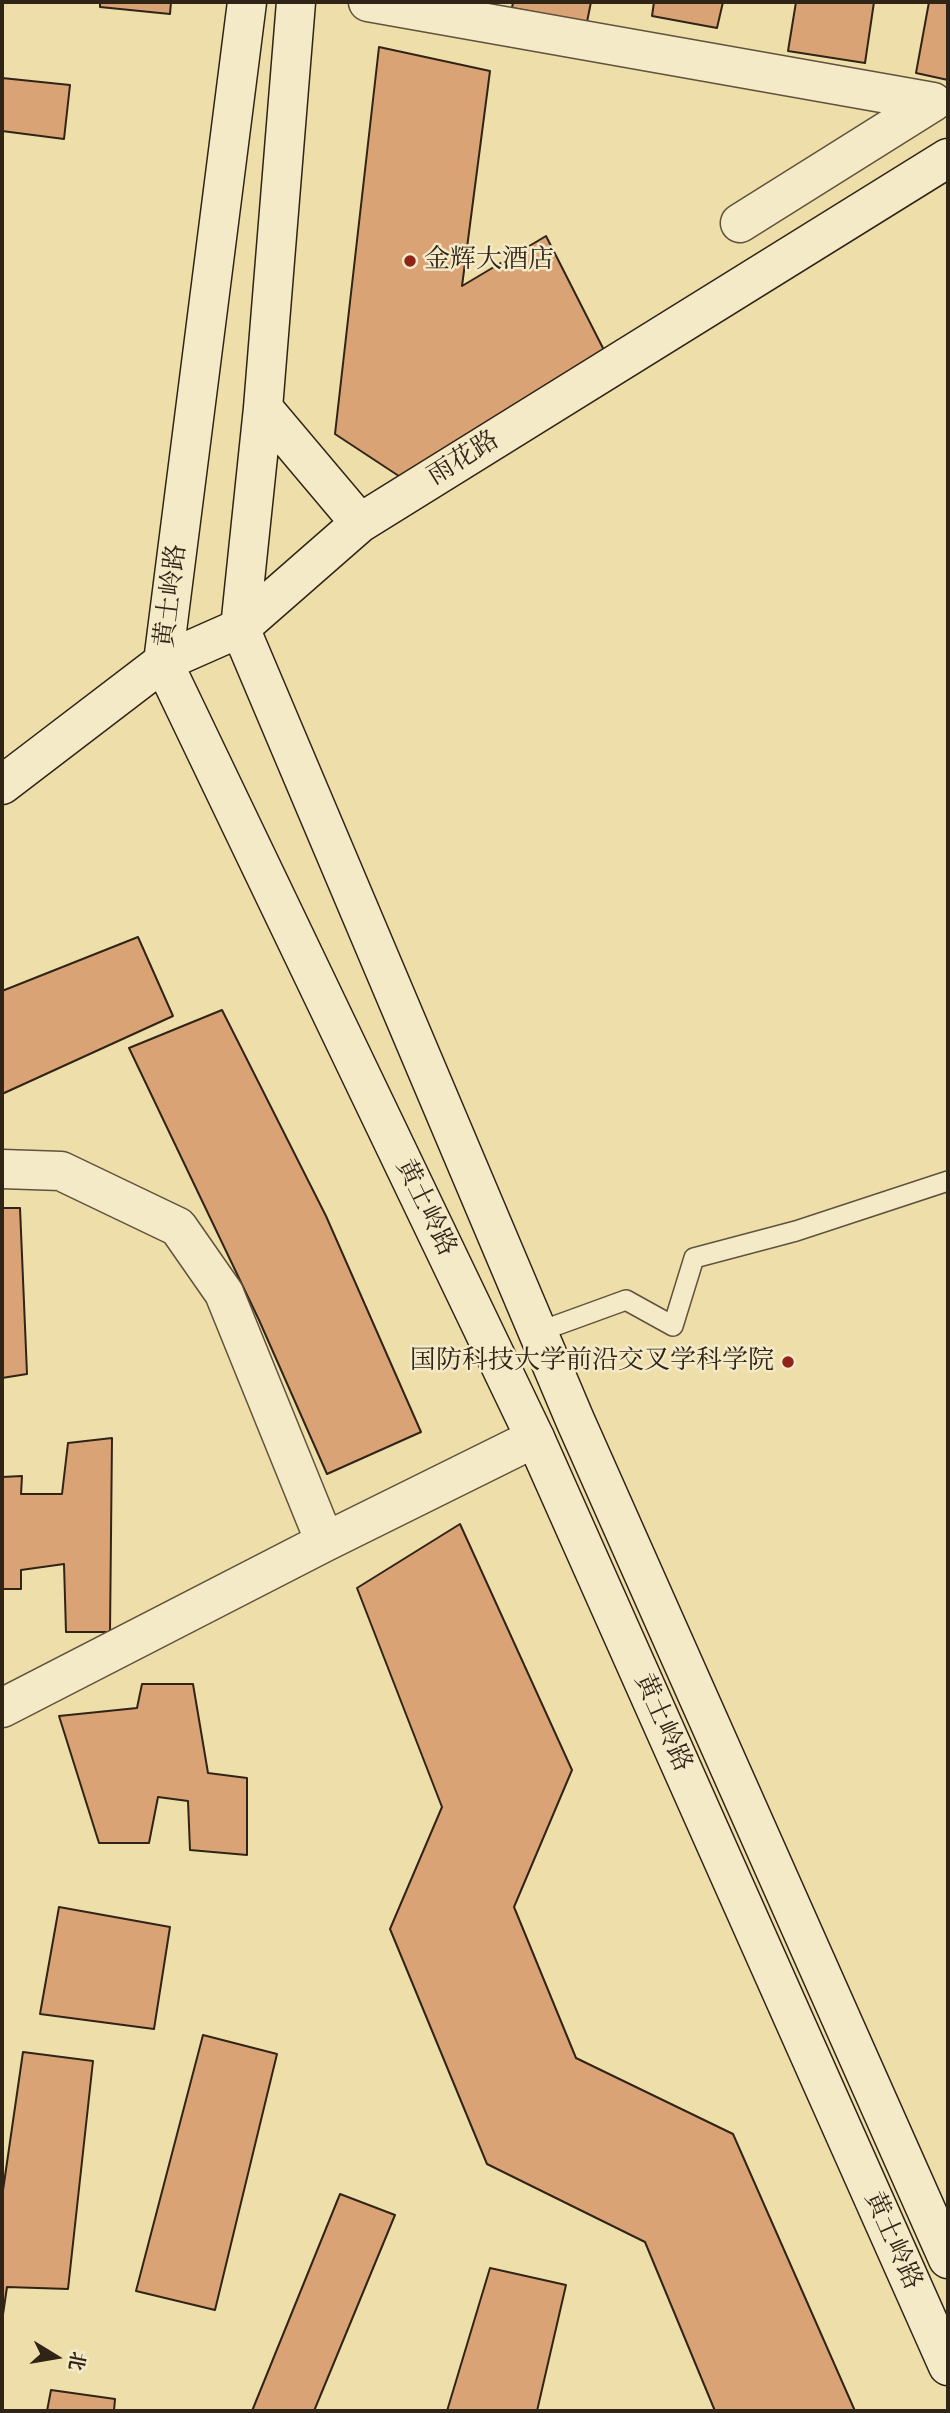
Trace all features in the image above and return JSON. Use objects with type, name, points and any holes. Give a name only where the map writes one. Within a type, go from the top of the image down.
[{"type":"street","name":"黄土岭路","points":[[247,2],[163,662],[535,1438],[948,2366]]},
{"type":"street","name":"黄土岭路","points":[[296,2],[263,408],[240,628],[575,1420],[948,2259]]},
{"type":"street","points":[[368,2],[933,102],[740,223]]},
{"type":"street","name":"雨花路","points":[[2,785],[163,662],[240,628],[360,523],[948,159]]},
{"type":"street","points":[[263,408],[360,523]]},
{"type":"street","points":[[2,1169],[61,1171],[177,1227],[224,1293],[325,1542]]},
{"type":"street","points":[[2,1707],[535,1438]]},
{"type":"lane","points":[[538,1332],[626,1300],[673,1326],[694,1258],[796,1231],[948,1181]]},
{"type":"building","points":[[100,2],[171,2],[170,14],[100,7]]},
{"type":"building","points":[[513,2],[591,2],[587,22],[512,8]]},
{"type":"building","points":[[654,2],[723,2],[717,28],[652,16]]},
{"type":"building","points":[[796,2],[874,2],[865,63],[788,51]]},
{"type":"building","points":[[929,2],[948,2],[948,80],[916,73]]},
{"type":"building","name":"金辉大酒店","points":[[379,47],[490,71],[462,286],[546,236],[608,358],[411,484],[335,434]]},
{"type":"building","points":[[2,78],[70,85],[64,139],[2,131]]},
{"type":"building","points":[[138,937],[173,1016],[2,1094],[2,991]]},
{"type":"building","points":[[222,1010],[326,1216],[421,1432],[327,1474],[259,1320],[129,1048]]},
{"type":"building","points":[[2,1208],[20,1208],[27,1374],[2,1378]]},
{"type":"building","points":[[112,1438],[110,1632],[66,1632],[64,1564],[21,1570],[21,1589],[2,1589],[2,1477],[22,1476],[21,1494],[62,1494],[68,1443]]},
{"type":"building","points":[[460,1524],[572,1770],[514,1907],[576,2058],[733,2134],[855,2411],[715,2411],[645,2242],[487,2164],[390,1929],[442,1807],[357,1588]]},
{"type":"building","points":[[142,1684],[193,1684],[208,1773],[247,1778],[247,1855],[190,1850],[188,1801],[158,1797],[149,1843],[99,1843],[59,1716],[137,1708]]},
{"type":"building","points":[[59,1907],[170,1927],[154,2029],[40,2014]]},
{"type":"building","points":[[203,2035],[277,2054],[215,2310],[136,2291]]},
{"type":"building","points":[[23,2052],[93,2061],[68,2289],[7,2287],[2,2321],[2,2197]]},
{"type":"building","points":[[340,2194],[395,2215],[314,2411],[252,2411]]},
{"type":"building","points":[[490,2268],[566,2285],[537,2411],[447,2411]]},
{"type":"building","points":[[51,2390],[115,2399],[114,2411],[47,2411]]},
{"type":"place","name":"金辉大酒店","points":[[410,261]]},
{"type":"place","name":"国防科技大学前沿交叉学科学院","points":[[788,1362]]}]
